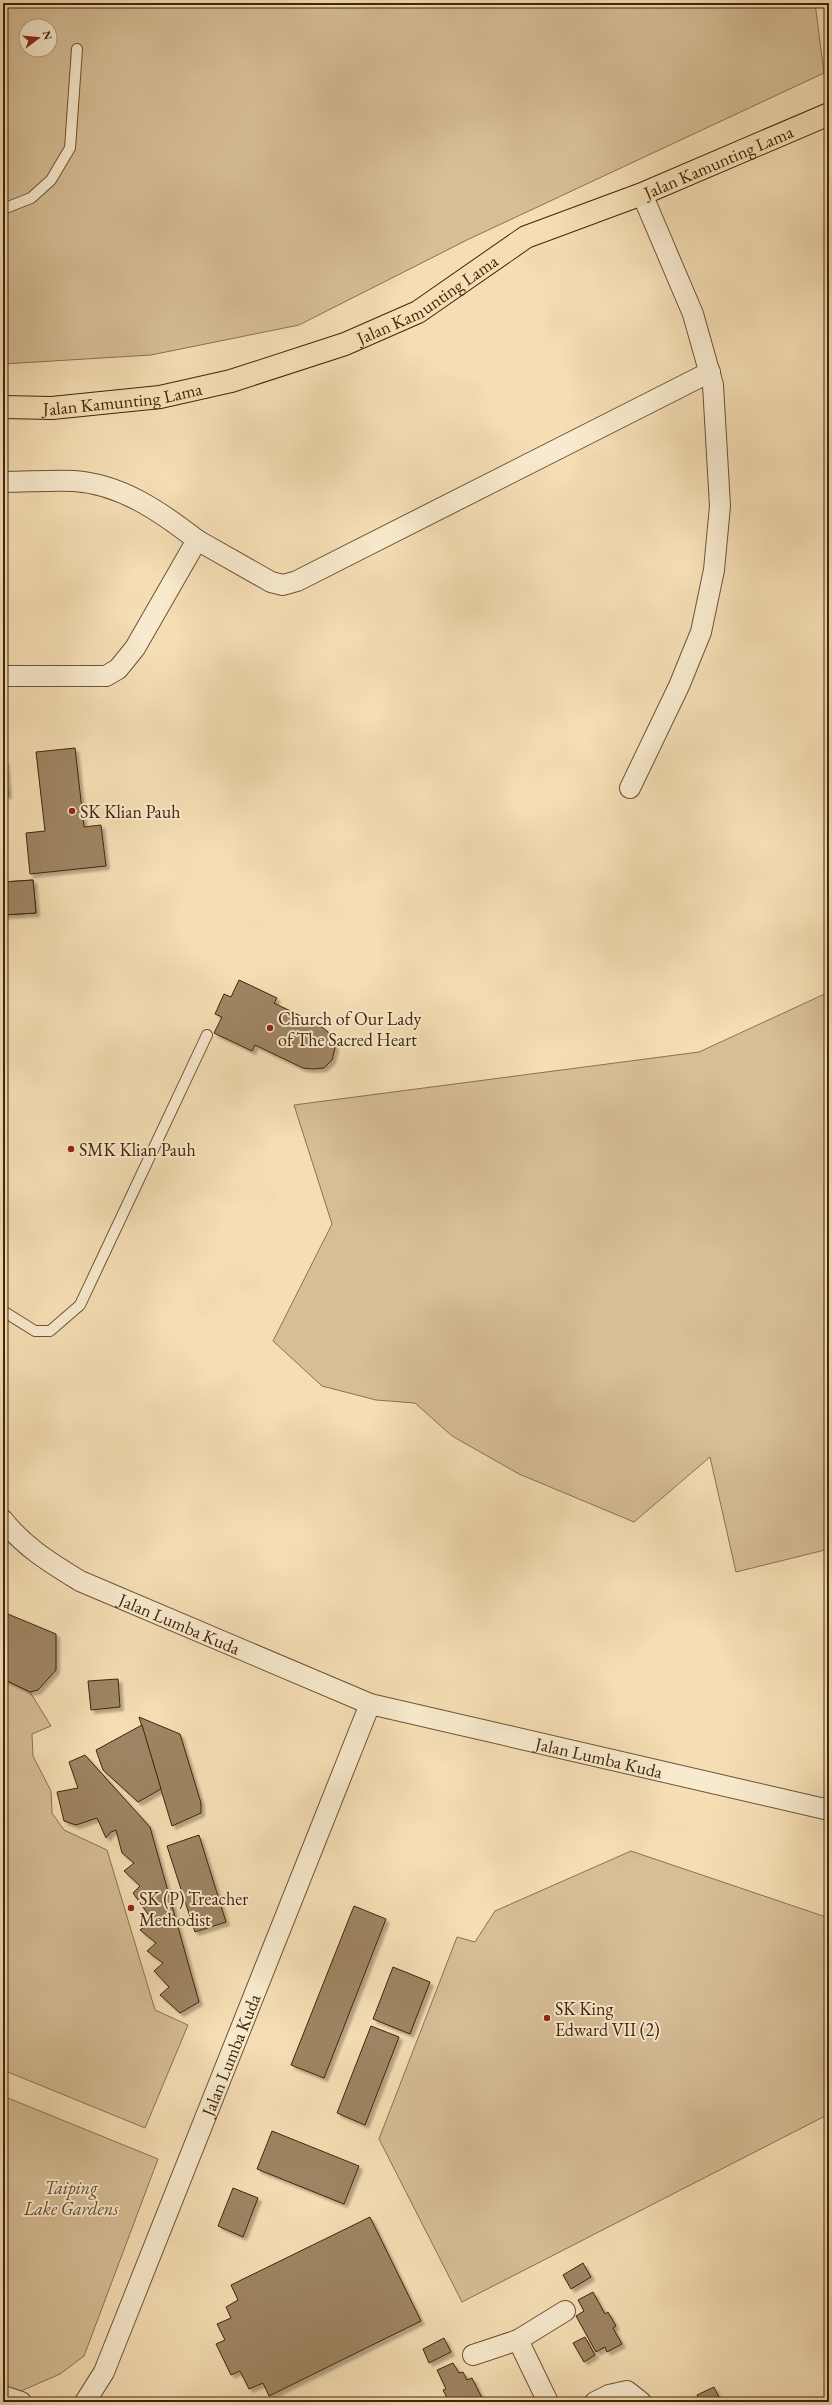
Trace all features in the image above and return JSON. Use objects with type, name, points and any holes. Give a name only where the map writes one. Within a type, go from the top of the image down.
[{"type":"main road","name":"Jalan Kamunting Lama","points":[[3,407],[52,408],[160,397],[231,381],[345,344],[418,312],[526,238],[642,194],[829,114]]},
{"type":"street","points":[[630,788],[678,686],[701,632],[714,570],[720,506],[714,385],[693,314],[642,194]]},
{"type":"street","points":[[3,482],[74,481],[100,485],[131,496],[168,518],[197,540],[271,582],[282,585],[297,580],[710,372]]},
{"type":"street","points":[[3,676],[106,676],[118,669],[135,648],[197,540]]},
{"type":"street","name":"Jalan Lumba Kuda","points":[[3,1520],[18,1539],[44,1559],[80,1581],[370,1704],[829,1810]]},
{"type":"street","name":"Jalan Lumba Kuda","points":[[87,2402],[107,2365],[370,1704]]},
{"type":"street","points":[[473,2355],[518,2340],[564,2311]]},
{"type":"street","points":[[518,2340],[548,2402]]},
{"type":"street","points":[[595,2402],[609,2395],[627,2391],[641,2402]]},
{"type":"lane","points":[[3,209],[31,198],[51,180],[70,148],[77,49]]},
{"type":"lane","points":[[3,1311],[35,1331],[50,1332],[80,1305],[207,1035]]},
{"type":"green space","points":[[3,3],[815,3],[824,73],[469,239],[299,325],[151,355],[3,364]]},
{"type":"green space","points":[[829,992],[829,1549],[736,1572],[710,1457],[634,1522],[519,1474],[452,1436],[415,1403],[376,1400],[322,1386],[273,1341],[332,1224],[294,1105],[699,1052]]},
{"type":"green space","points":[[3,1679],[30,1692],[51,1726],[32,1734],[33,1756],[51,1791],[52,1813],[64,1830],[107,1850],[155,2010],[188,2025],[145,2128],[3,2070]]},
{"type":"green space","points":[[631,1851],[829,1918],[829,2114],[462,2302],[379,2139],[457,1937],[475,1942],[495,1911]]},
{"type":"green space","name":"Taiping Lake Gardens","points":[[3,2096],[158,2159],[84,2356],[60,2374],[21,2391],[3,2386]]},
{"type":"building","points":[[75,748],[84,827],[101,825],[106,866],[30,874],[26,833],[45,831],[36,752]]},
{"type":"building","points":[[3,760],[5,760],[8,795],[3,795]]},
{"type":"building","points":[[33,880],[36,913],[3,915],[3,882]]},
{"type":"building","points":[[33,880],[36,913],[3,915],[3,882]]},
{"type":"building","name":"Church of Our Lady of The Sacred Heart","points":[[239,980],[277,998],[274,1003],[319,1025],[327,1031],[332,1038],[335,1048],[332,1060],[324,1068],[303,1068],[255,1045],[252,1051],[214,1033],[222,1017],[215,1014],[224,994],[231,997]]},
{"type":"building","points":[[3,1612],[56,1634],[56,1670],[38,1690],[30,1692],[3,1679]]},
{"type":"building","points":[[118,1679],[120,1707],[91,1710],[88,1681]]},
{"type":"building","points":[[139,1717],[180,1734],[201,1803],[201,1813],[172,1826]]},
{"type":"building","points":[[142,1725],[161,1789],[138,1802],[103,1770],[96,1750]]},
{"type":"building","points":[[85,1755],[150,1827],[199,2002],[180,2013],[160,1995],[169,1987],[154,1971],[163,1963],[147,1951],[156,1943],[140,1930],[153,1921],[133,1893],[140,1886],[124,1871],[134,1863],[122,1853],[116,1830],[111,1832],[106,1838],[97,1818],[76,1825],[64,1821],[57,1792],[78,1788],[69,1762]]},
{"type":"building","points":[[199,1835],[226,1922],[195,1932],[167,1846]]},
{"type":"building","points":[[354,1906],[386,1919],[324,2078],[291,2065]]},
{"type":"building","points":[[393,1967],[430,1982],[410,2034],[373,2019]]},
{"type":"building","points":[[371,2026],[399,2037],[365,2125],[337,2113]]},
{"type":"building","points":[[272,2131],[359,2166],[344,2204],[257,2169]]},
{"type":"building","points":[[233,2188],[258,2198],[243,2237],[218,2226]]},
{"type":"building","points":[[370,2217],[421,2321],[269,2396],[263,2383],[249,2389],[240,2371],[231,2375],[216,2344],[225,2340],[217,2324],[231,2318],[226,2307],[238,2300],[231,2285]]},
{"type":"building","points":[[583,2263],[591,2277],[571,2289],[563,2275]]},
{"type":"building","points":[[593,2292],[605,2314],[608,2312],[616,2326],[613,2328],[622,2344],[607,2352],[605,2347],[596,2352],[576,2316],[584,2311],[578,2300]]},
{"type":"building","points":[[585,2337],[595,2355],[584,2362],[573,2343]]},
{"type":"building","points":[[444,2338],[451,2352],[429,2363],[423,2349]]},
{"type":"building","points":[[453,2363],[459,2373],[463,2372],[467,2380],[472,2378],[484,2402],[449,2402],[443,2390],[446,2389],[437,2370]]},
{"type":"building","points":[[714,2387],[721,2402],[700,2402],[697,2395]]},
{"type":"building","points":[[731,2397],[733,2402],[721,2402]]},
{"type":"place","name":"SK Klian Pauh","points":[[72,811]]},
{"type":"place","name":"Church of Our Lady of The Sacred Heart","points":[[270,1028]]},
{"type":"place","name":"SMK Klian Pauh","points":[[71,1149]]},
{"type":"place","name":"SK (P) Treacher Methodist","points":[[131,1908]]},
{"type":"place","name":"SK King Edward VII (2)","points":[[547,2018]]}]
